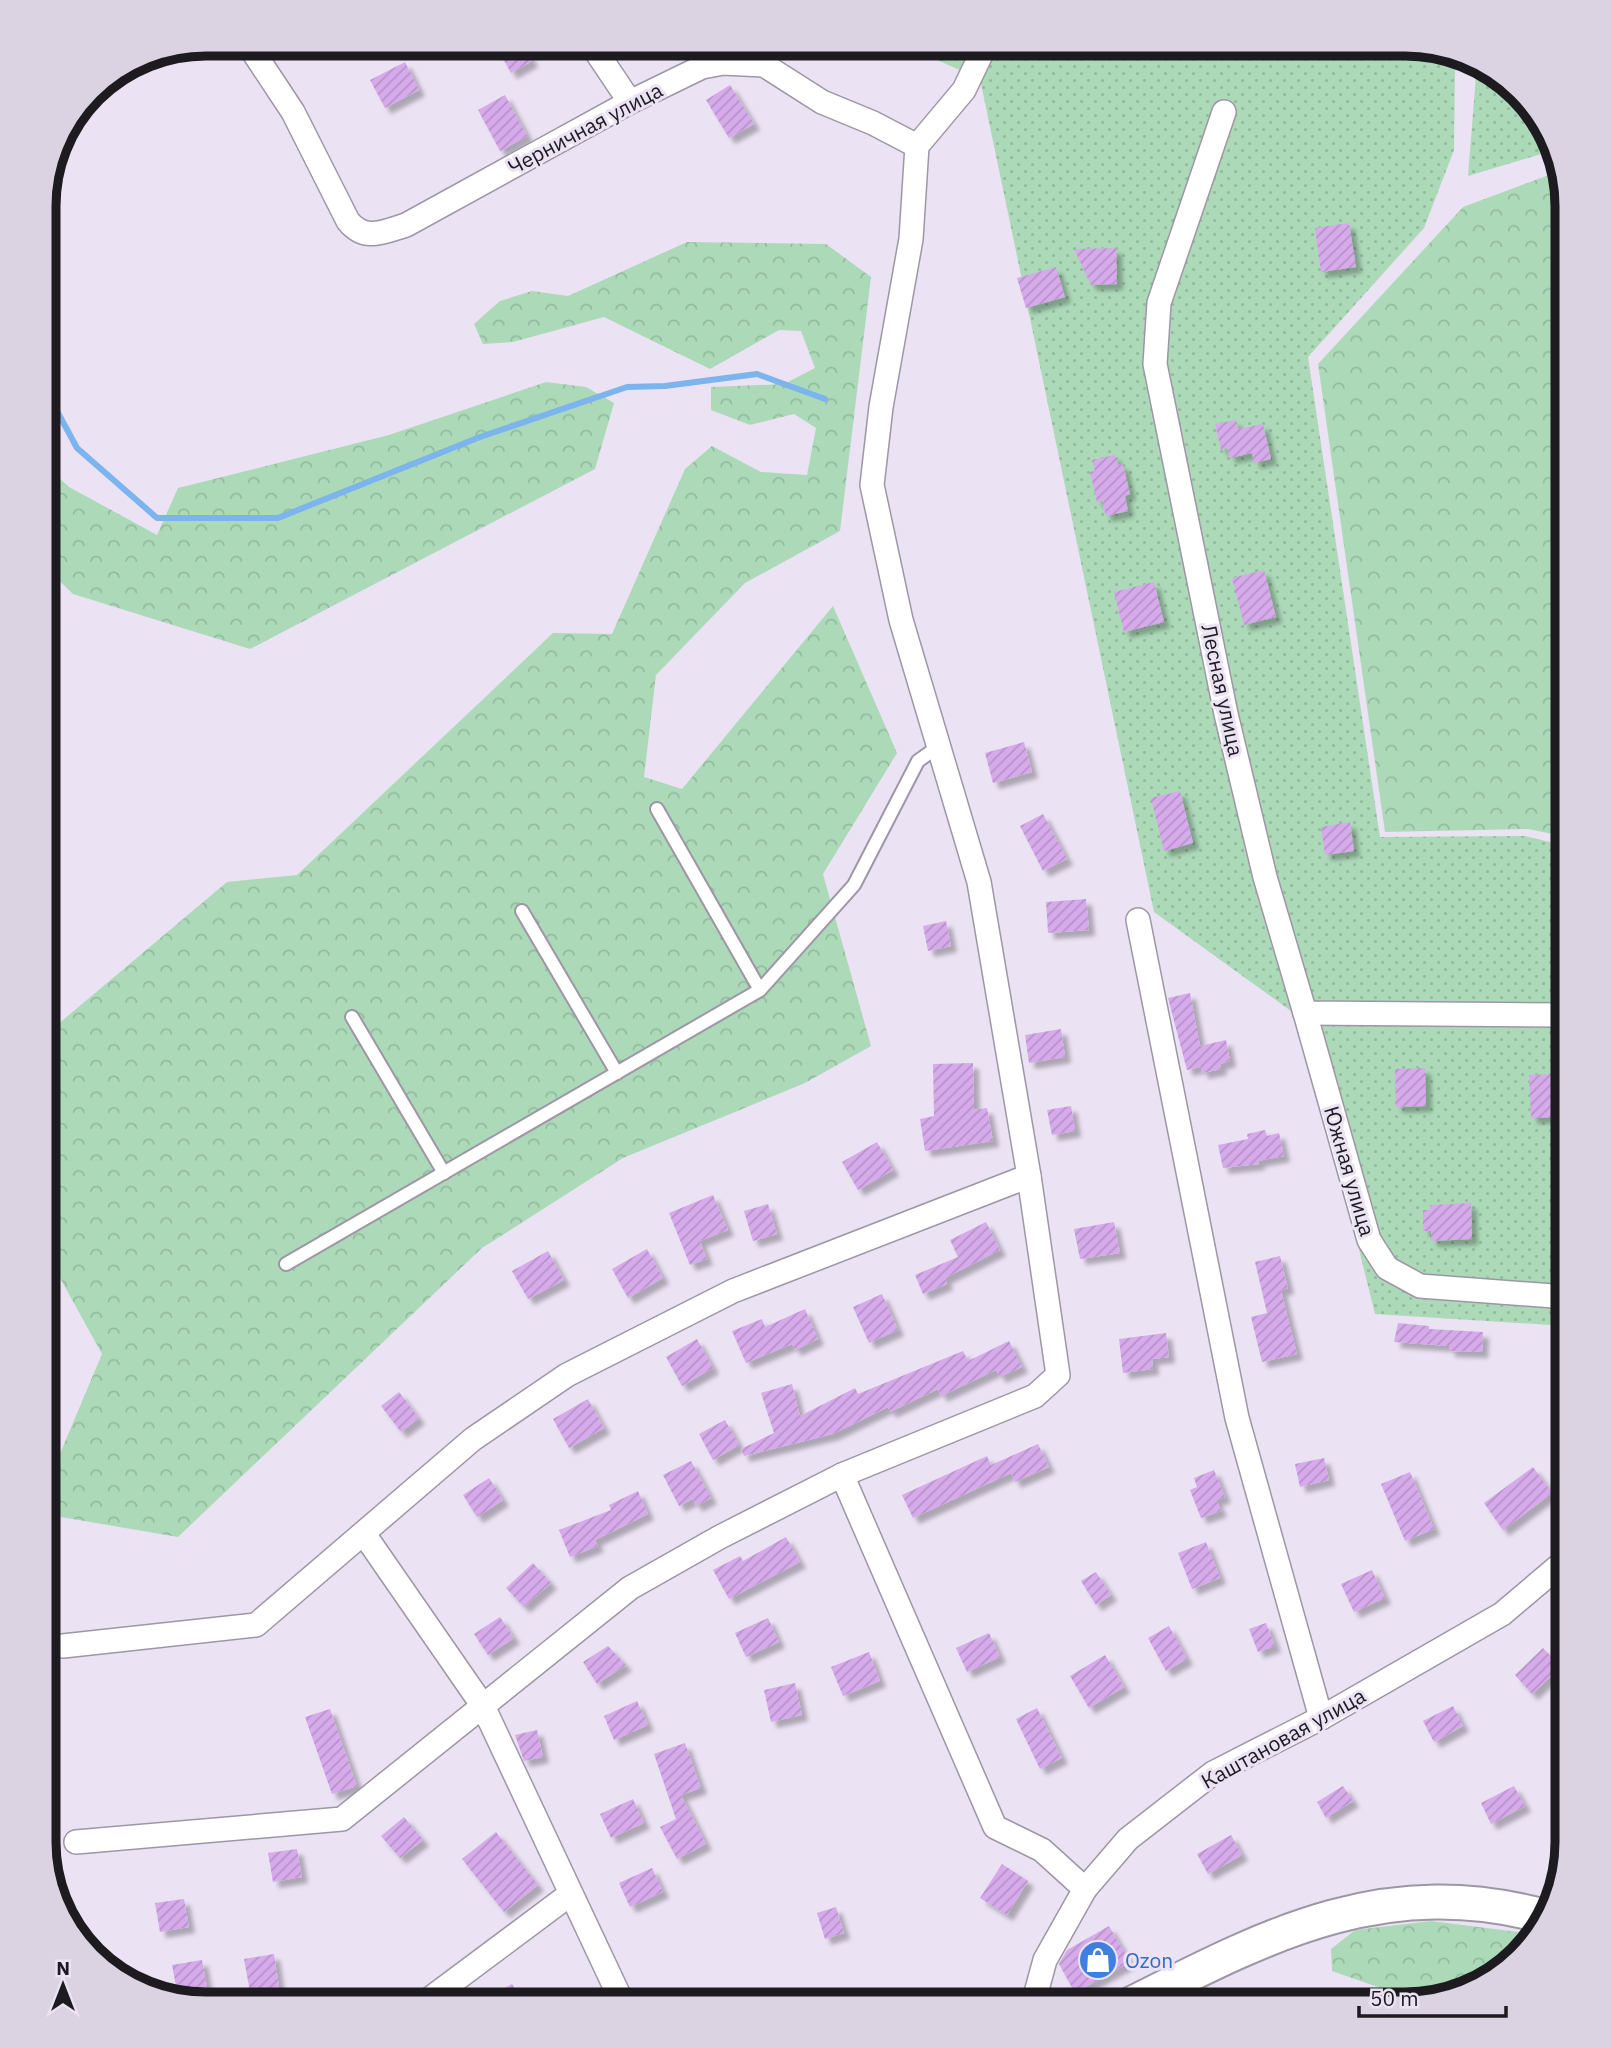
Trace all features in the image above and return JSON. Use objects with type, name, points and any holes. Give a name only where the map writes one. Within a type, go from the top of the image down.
[{"type":"main road","points":[[1157,1992],[1303,1925],[1353,1909],[1410,1902],[1461,1902],[1536,1915]]},
{"type":"street","name":"Черничная улица","points":[[256,56],[293,112],[348,221],[357,232],[369,236],[406,225],[630,102],[702,67],[723,63],[764,65],[822,102],[873,123],[917,146]]},
{"type":"street","points":[[599,56],[630,102]]},
{"type":"street","points":[[76,1842],[342,1819],[630,1588],[720,1537],[842,1475],[1035,1396],[1058,1375],[1029,1176],[979,882],[901,620],[872,485],[881,407],[911,239],[917,146],[964,90],[980,56]]},
{"type":"street","name":"Лесная улица","points":[[1224,111],[1159,303],[1155,364],[1230,728],[1265,877],[1305,1013]]},
{"type":"street","points":[[1138,920],[1237,1418],[1321,1718]]},
{"type":"street","points":[[1305,1013],[1555,1015]]},
{"type":"street","name":"Южная улица","points":[[1305,1013],[1369,1240],[1387,1268],[1420,1286],[1555,1296]]},
{"type":"street","points":[[63,1646],[256,1625],[473,1439],[568,1375],[733,1291],[1029,1176]]},
{"type":"street","points":[[842,1475],[995,1827],[1042,1850],[1085,1889]]},
{"type":"street","points":[[364,1534],[483,1706],[569,1895],[617,1992]]},
{"type":"street","name":"Каштановая улица","points":[[1036,1992],[1045,1961],[1085,1889],[1128,1839],[1213,1773],[1321,1718],[1502,1614],[1555,1569]]},
{"type":"street","points":[[439,1992],[569,1895]]},
{"type":"lane","points":[[286,1264],[760,990],[854,885],[918,761],[939,746]]},
{"type":"lane","points":[[657,809],[760,990]]},
{"type":"lane","points":[[522,911],[617,1073]]},
{"type":"lane","points":[[352,1017],[444,1173]]},
{"type":"green space","points":[[928,56],[1415,56],[1454,64],[1454,150],[1424,228],[1308,357],[1380,837],[1525,836],[1555,843],[1555,1325],[1375,1314],[1338,1165],[1291,1011],[1154,912],[980,79]]},
{"type":"green space","points":[[1476,74],[1504,93],[1518,107],[1535,131],[1545,153],[1468,176]]},
{"type":"green space","points":[[1551,174],[1555,206],[1555,835],[1528,829],[1385,832],[1318,364],[1463,207]]},
{"type":"green space","points":[[687,242],[826,244],[871,277],[840,531],[745,583],[656,675],[644,777],[682,789],[833,606],[897,753],[823,874],[871,1046],[805,1083],[623,1158],[482,1248],[178,1537],[56,1516],[56,1463],[102,1354],[56,1271],[56,1026],[227,882],[297,875],[553,633],[612,634],[685,469],[712,446],[761,472],[807,475],[816,428],[794,414],[750,425],[711,410],[711,387],[784,384],[815,368],[801,331],[779,330],[710,369],[604,317],[513,342],[483,344],[474,324],[500,301],[532,291],[568,296]]},
{"type":"green space","points":[[546,382],[586,387],[614,403],[595,469],[250,649],[73,594],[56,578],[56,475],[69,487],[157,535],[178,488],[389,435]]},
{"type":"green space","points":[[1431,1921],[1524,1933],[1504,1955],[1471,1977],[1425,1991],[1392,1992],[1332,1971],[1331,1949],[1355,1930]]},
{"type":"building","points":[[502,56],[529,56],[532,61],[511,73]]},
{"type":"building","points":[[405,62],[419,90],[385,108],[370,80]]},
{"type":"building","points":[[730,85],[754,124],[729,138],[706,100]]},
{"type":"building","points":[[505,95],[527,136],[500,151],[478,110]]},
{"type":"building","points":[[1349,223],[1356,267],[1321,272],[1315,228]]},
{"type":"building","points":[[1116,248],[1117,284],[1091,285],[1074,249]]},
{"type":"building","points":[[1056,267],[1065,297],[1026,308],[1017,278]]},
{"type":"building","points":[[1236,420],[1238,429],[1263,424],[1271,459],[1254,463],[1252,453],[1230,458],[1227,448],[1221,450],[1215,424]]},
{"type":"building","points":[[1115,455],[1118,465],[1123,464],[1130,494],[1125,496],[1128,511],[1106,516],[1102,501],[1097,502],[1090,472],[1095,471],[1092,460]]},
{"type":"building","points":[[1264,570],[1276,617],[1244,625],[1232,578]]},
{"type":"building","points":[[1154,582],[1164,622],[1124,632],[1114,592]]},
{"type":"building","points":[[1024,742],[1032,772],[993,783],[985,753]]},
{"type":"building","points":[[1180,791],[1193,843],[1164,851],[1151,798]]},
{"type":"building","points":[[1043,814],[1067,859],[1043,871],[1020,826]]},
{"type":"building","points":[[1350,822],[1354,851],[1325,855],[1321,827]]},
{"type":"building","points":[[1086,899],[1089,930],[1048,933],[1046,902]]},
{"type":"building","points":[[946,921],[951,946],[928,951],[923,926]]},
{"type":"building","points":[[1190,993],[1200,1046],[1226,1040],[1230,1061],[1220,1064],[1221,1069],[1202,1073],[1201,1067],[1187,1070],[1168,998]]},
{"type":"building","points":[[1061,1029],[1065,1057],[1029,1063],[1025,1035]]},
{"type":"building","points":[[973,1063],[974,1110],[987,1108],[993,1141],[925,1151],[920,1119],[934,1116],[933,1064]]},
{"type":"building","points":[[1425,1068],[1426,1106],[1396,1107],[1395,1069]]},
{"type":"building","points":[[1555,1074],[1555,1117],[1531,1118],[1529,1075]]},
{"type":"building","points":[[1071,1106],[1075,1131],[1052,1135],[1047,1110]]},
{"type":"building","points":[[1265,1130],[1267,1136],[1279,1133],[1284,1156],[1258,1161],[1259,1164],[1223,1168],[1218,1145],[1248,1139],[1247,1134]]},
{"type":"building","points":[[877,1142],[893,1170],[858,1190],[842,1162]]},
{"type":"building","points":[[713,1195],[728,1230],[700,1241],[707,1259],[690,1265],[669,1213]]},
{"type":"building","points":[[1471,1203],[1472,1239],[1431,1241],[1431,1231],[1423,1231],[1423,1210],[1430,1210],[1430,1205]]},
{"type":"building","points":[[768,1204],[777,1234],[753,1241],[744,1211]]},
{"type":"building","points":[[986,1222],[1000,1250],[945,1278],[947,1284],[923,1294],[915,1275],[958,1257],[950,1240]]},
{"type":"building","points":[[1114,1222],[1120,1253],[1080,1259],[1074,1229]]},
{"type":"building","points":[[647,1249],[663,1278],[628,1298],[612,1269]]},
{"type":"building","points":[[548,1251],[564,1280],[528,1299],[512,1271]]},
{"type":"building","points":[[1280,1256],[1288,1288],[1281,1290],[1297,1354],[1262,1362],[1251,1317],[1267,1313],[1255,1262]]},
{"type":"building","points":[[882,1294],[898,1330],[869,1343],[853,1307]]},
{"type":"building","points":[[805,1309],[818,1339],[795,1350],[792,1344],[746,1363],[732,1331],[762,1319],[765,1327]]},
{"type":"building","points":[[1398,1323],[1429,1326],[1429,1329],[1483,1332],[1482,1352],[1449,1351],[1449,1346],[1394,1342]]},
{"type":"building","points":[[1166,1333],[1169,1357],[1152,1359],[1153,1369],[1123,1373],[1119,1339]]},
{"type":"building","points":[[697,1339],[713,1368],[682,1386],[666,1357]]},
{"type":"building","points":[[1009,1341],[1022,1367],[1000,1377],[996,1370],[941,1396],[938,1389],[890,1412],[888,1407],[833,1434],[744,1456],[741,1449],[774,1433],[761,1393],[792,1384],[800,1416],[855,1388],[858,1394],[963,1351],[968,1361]]},
{"type":"building","points":[[399,1392],[419,1418],[401,1432],[381,1406]]},
{"type":"building","points":[[588,1399],[604,1428],[569,1448],[553,1419]]},
{"type":"building","points":[[725,1420],[739,1445],[713,1460],[699,1434]]},
{"type":"building","points":[[1038,1444],[1049,1467],[1015,1482],[1011,1473],[913,1518],[902,1495],[987,1456],[991,1465]]},
{"type":"building","points":[[1324,1458],[1329,1480],[1300,1487],[1295,1464]]},
{"type":"building","points":[[691,1461],[711,1498],[696,1506],[693,1499],[679,1506],[663,1475]]},
{"type":"building","points":[[1533,1467],[1552,1493],[1503,1530],[1484,1503]]},
{"type":"building","points":[[1214,1470],[1225,1497],[1216,1500],[1221,1511],[1201,1518],[1190,1490],[1197,1487],[1194,1478]]},
{"type":"building","points":[[1410,1472],[1434,1529],[1405,1541],[1381,1484]]},
{"type":"building","points":[[489,1478],[503,1500],[477,1517],[463,1495]]},
{"type":"building","points":[[638,1491],[648,1514],[595,1540],[598,1546],[570,1557],[559,1530],[611,1510],[609,1505]]},
{"type":"building","points":[[786,1537],[800,1562],[729,1599],[713,1570],[740,1556],[743,1561]]},
{"type":"building","points":[[1206,1542],[1220,1578],[1192,1589],[1178,1553]]},
{"type":"building","points":[[533,1563],[551,1583],[524,1607],[506,1588]]},
{"type":"building","points":[[1372,1570],[1385,1598],[1354,1612],[1341,1584]]},
{"type":"building","points":[[1096,1572],[1111,1595],[1096,1605],[1081,1581]]},
{"type":"building","points":[[500,1617],[514,1638],[488,1655],[474,1634]]},
{"type":"building","points":[[768,1618],[779,1642],[746,1657],[735,1633]]},
{"type":"building","points":[[1266,1623],[1275,1646],[1258,1652],[1249,1629]]},
{"type":"building","points":[[1169,1626],[1187,1659],[1166,1671],[1148,1638]]},
{"type":"building","points":[[989,1633],[1000,1657],[967,1672],[956,1648]]},
{"type":"building","points":[[608,1646],[626,1665],[597,1684],[583,1662]]},
{"type":"building","points":[[1543,1648],[1555,1661],[1555,1673],[1532,1694],[1515,1675]]},
{"type":"building","points":[[869,1652],[880,1681],[843,1696],[831,1667]]},
{"type":"building","points":[[1105,1655],[1124,1687],[1089,1708],[1070,1676]]},
{"type":"building","points":[[795,1683],[802,1715],[771,1722],[764,1690]]},
{"type":"building","points":[[637,1701],[648,1725],[614,1740],[604,1716]]},
{"type":"building","points":[[1453,1706],[1463,1726],[1434,1742],[1423,1721]]},
{"type":"building","points":[[1037,1708],[1062,1758],[1040,1769],[1016,1719]]},
{"type":"building","points":[[330,1709],[357,1786],[332,1794],[305,1717]]},
{"type":"building","points":[[537,1730],[543,1757],[524,1761],[515,1735]]},
{"type":"building","points":[[685,1743],[701,1788],[681,1795],[706,1844],[677,1859],[660,1827],[676,1819],[654,1754]]},
{"type":"building","points":[[1343,1786],[1353,1801],[1326,1818],[1317,1802]]},
{"type":"building","points":[[1514,1786],[1525,1806],[1491,1824],[1481,1803]]},
{"type":"building","points":[[633,1799],[644,1823],[611,1838],[600,1814]]},
{"type":"building","points":[[404,1817],[423,1840],[400,1858],[381,1836]]},
{"type":"building","points":[[496,1832],[538,1885],[504,1912],[462,1859]]},
{"type":"building","points":[[1231,1835],[1242,1855],[1208,1874],[1197,1854]]},
{"type":"building","points":[[297,1849],[302,1877],[273,1882],[268,1853]]},
{"type":"building","points":[[1002,1864],[1028,1881],[1007,1915],[980,1898]]},
{"type":"building","points":[[652,1868],[663,1892],[630,1907],[619,1883]]},
{"type":"building","points":[[184,1899],[189,1927],[160,1932],[155,1903]]},
{"type":"building","points":[[836,1907],[844,1933],[825,1939],[817,1913]]},
{"type":"building","points":[[1109,1926],[1130,1962],[1074,1992],[1059,1964],[1067,1950]]},
{"type":"building","points":[[274,1954],[279,1987],[250,1992],[244,1959]]},
{"type":"building","points":[[202,1960],[208,1992],[176,1989],[172,1965]]},
{"type":"building","points":[[512,1984],[517,1992],[498,1992]]},
{"type":"waterway","points":[[56,409],[77,448],[157,518],[278,518],[480,437],[627,387],[665,386],[757,374],[825,399]]},
{"type":"place","name":"Ozon","points":[[1098,1960]]}]
